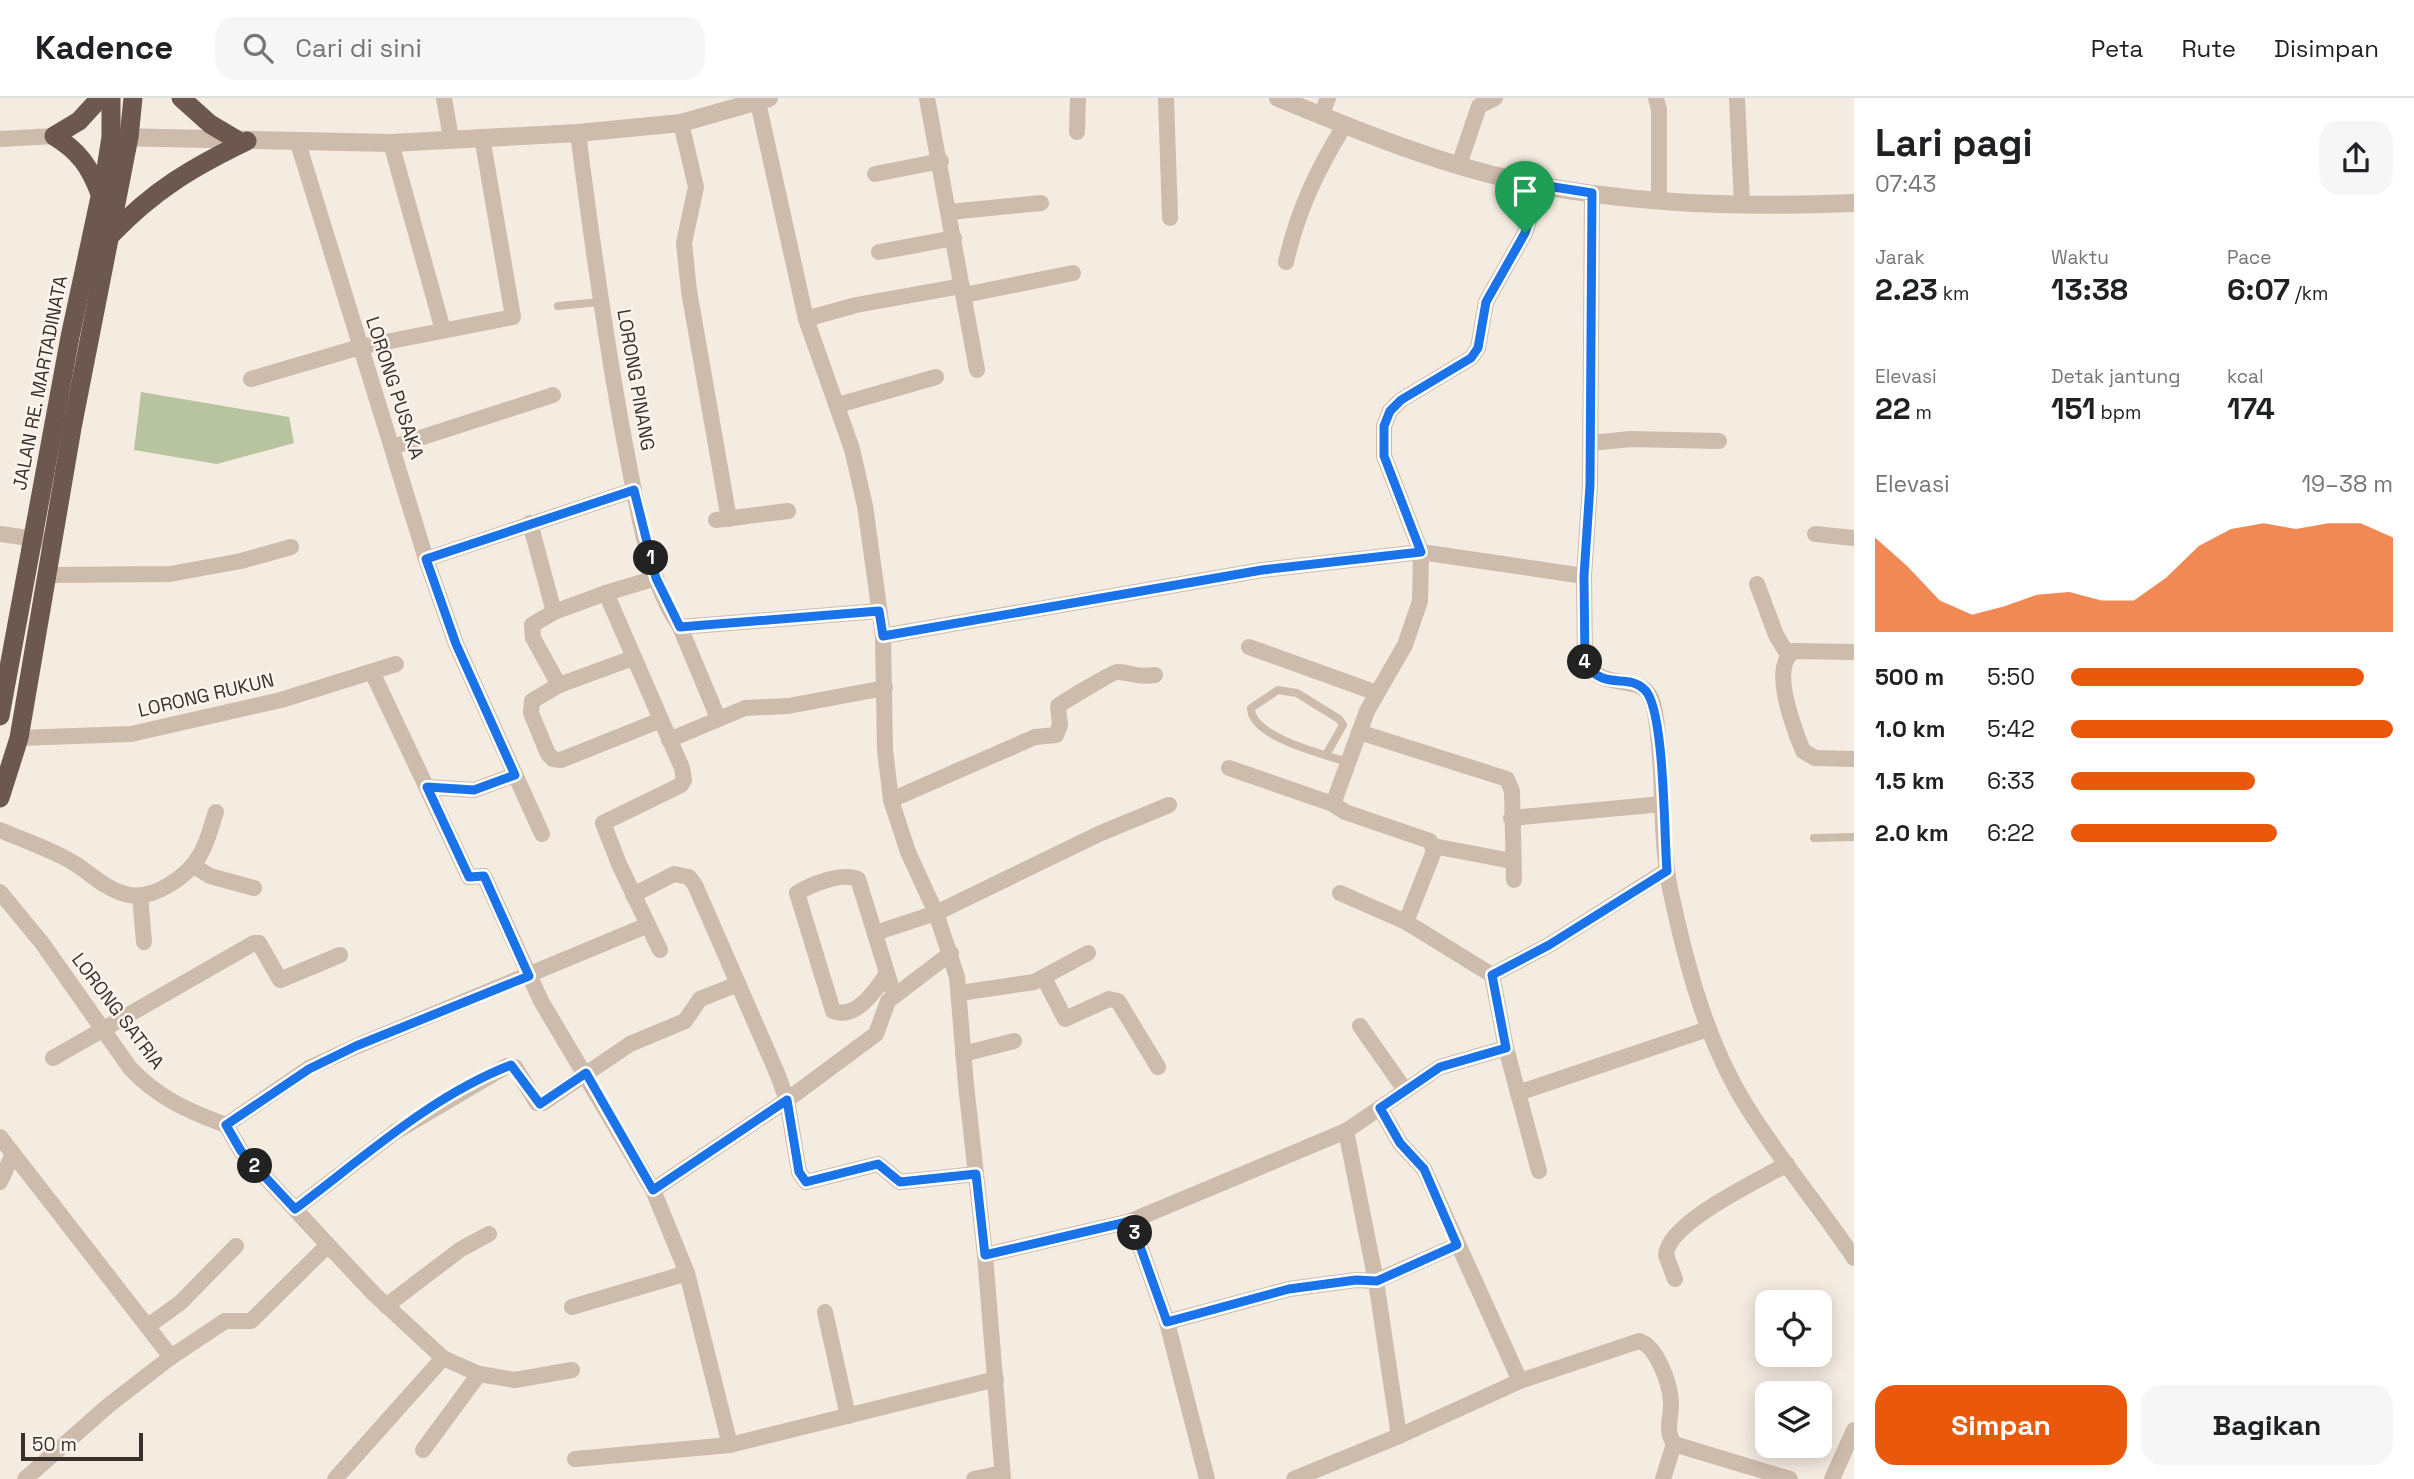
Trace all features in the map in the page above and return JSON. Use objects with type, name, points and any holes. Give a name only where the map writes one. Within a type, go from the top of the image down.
[{"type":"highway","points":[[100,98],[79,121],[54,136],[74,149],[84,161],[100,194]]},
{"type":"highway","name":"JALAN RE. MARTADINATA","points":[[0,716],[100,194],[120,137],[111,98]]},
{"type":"highway","points":[[0,798],[19,738],[55,541],[72,428],[111,234],[120,137],[133,98]]},
{"type":"highway","points":[[181,98],[210,124],[242,141]]},
{"type":"highway","points":[[111,234],[158,190],[242,141]]},
{"type":"street","points":[[444,98],[450,139]]},
{"type":"street","points":[[927,98],[977,370]]},
{"type":"street","points":[[1077,132],[1078,98]]},
{"type":"street","points":[[1166,98],[1170,218]]},
{"type":"street","points":[[1321,116],[1328,98]]},
{"type":"street","points":[[1459,165],[1479,106],[1496,98]]},
{"type":"street","points":[[1656,98],[1659,110],[1659,199]]},
{"type":"street","points":[[1737,98],[1742,205]]},
{"type":"street","points":[[120,137],[391,143],[578,134],[681,123],[761,100],[806,319],[838,405],[865,506],[883,636],[885,750],[891,800],[908,852],[951,953],[960,993],[963,1054],[985,1255],[1003,1476],[974,1479]]},
{"type":"street","points":[[1291,100],[1344,126],[1459,165],[1541,185],[1592,193],[1742,205],[1854,203]]},
{"type":"street","points":[[681,123],[695,187],[684,243],[688,291],[723,519],[788,511]]},
{"type":"street","points":[[1286,262],[1296,217],[1344,126]]},
{"type":"street","name":"LORONG PINANG","points":[[578,134],[600,302],[634,490],[656,578],[680,627],[718,718]]},
{"type":"street","points":[[0,139],[54,136]]},
{"type":"street","points":[[251,379],[360,347],[514,316],[482,137]]},
{"type":"street","name":"LORONG PUSAKA","points":[[298,143],[426,559],[456,644],[515,775]]},
{"type":"street","points":[[391,143],[443,330]]},
{"type":"street","points":[[875,174],[940,161]]},
{"type":"street","points":[[1333,804],[1359,732],[1414,624],[1420,601],[1421,552],[1384,456],[1384,426],[1390,411],[1401,400],[1471,358],[1478,348],[1486,302],[1525,233],[1541,185]]},
{"type":"street","points":[[1592,193],[1590,443],[1584,576],[1585,663],[1593,675],[1606,681],[1636,684],[1650,696],[1655,711],[1667,871],[1708,1029],[1744,1102],[1854,1258]]},
{"type":"street","points":[[949,212],[1041,203]]},
{"type":"street","points":[[879,252],[954,238]]},
{"type":"street","points":[[806,319],[856,305],[1073,273]]},
{"type":"street","points":[[838,405],[936,377]]},
{"type":"street","points":[[392,446],[553,395]]},
{"type":"street","points":[[1590,443],[1631,439],[1718,441]]},
{"type":"street","points":[[426,559],[634,490]]},
{"type":"street","points":[[530,523],[554,612]]},
{"type":"street","points":[[0,534],[55,541]]},
{"type":"street","points":[[1815,534],[1854,538]]},
{"type":"street","points":[[49,575],[170,574],[241,561],[291,547]]},
{"type":"street","points":[[883,636],[1258,571],[1421,552],[1584,576]]},
{"type":"street","points":[[559,685],[531,632],[532,625],[554,612],[656,578]]},
{"type":"street","points":[[1757,584],[1776,635],[1788,655]]},
{"type":"street","points":[[606,593],[685,776],[681,785],[603,823],[633,895],[660,950]]},
{"type":"street","points":[[680,627],[879,611]]},
{"type":"street","points":[[1249,648],[1377,693]]},
{"type":"street","points":[[1854,652],[1799,650],[1788,655],[1781,678],[1803,751],[1815,758],[1854,759]]},
{"type":"street","points":[[633,658],[559,685],[537,696],[530,705],[548,754],[557,761],[661,720]]},
{"type":"street","name":"LORONG RUKUN","points":[[19,738],[131,734],[281,700],[396,664]]},
{"type":"street","points":[[372,672],[469,877],[484,876],[553,1024],[586,1073],[653,1190],[687,1273],[730,1445]]},
{"type":"street","points":[[891,800],[1035,737],[1056,735],[1060,725],[1058,706],[1085,692],[1108,674],[1120,672],[1136,677],[1155,675]]},
{"type":"street","points":[[669,740],[745,708],[788,706],[885,688]]},
{"type":"street","points":[[1359,732],[1507,779],[1513,791],[1511,818],[1514,880]]},
{"type":"street","points":[[1229,768],[1333,804],[1345,812],[1426,838],[1433,846],[1512,861]]},
{"type":"street","points":[[427,787],[474,790],[515,775],[542,834]]},
{"type":"street","points":[[1511,818],[1663,804]]},
{"type":"street","points":[[875,933],[936,913],[1101,833],[1169,805]]},
{"type":"street","points":[[0,830],[65,858],[125,895],[140,896],[174,881],[194,866],[203,850],[216,812]]},
{"type":"street","points":[[1406,922],[1429,864],[1433,846]]},
{"type":"street","points":[[194,866],[209,876],[254,888]]},
{"type":"street","points":[[1492,975],[1549,945],[1667,871]]},
{"type":"street","points":[[633,895],[674,874],[689,877],[787,1100],[799,1172],[806,1182],[878,1164],[900,1182],[976,1174]]},
{"type":"street","points":[[855,877],[861,885],[875,933],[889,981],[867,1002],[839,1013],[833,1010],[797,893],[822,882],[855,877]]},
{"type":"street","name":"LORONG SATRIA","points":[[0,892],[103,1028],[130,1069],[175,1106],[226,1125]]},
{"type":"street","points":[[1340,893],[1406,922],[1492,975],[1506,1048],[1539,1171]]},
{"type":"street","points":[[140,896],[144,942]]},
{"type":"street","points":[[572,1370],[523,1380],[479,1374],[443,1358],[386,1306],[328,1245],[241,1151],[226,1125],[309,1069],[356,1046],[648,925]]},
{"type":"street","points":[[53,1058],[257,942],[280,980],[340,955]]},
{"type":"street","points":[[653,1190],[787,1100],[876,1034],[888,1001],[951,953]]},
{"type":"street","points":[[960,993],[1044,978],[1087,953]]},
{"type":"street","points":[[1044,978],[1065,1019],[1109,999],[1118,1002],[1158,1067]]},
{"type":"street","points":[[295,1209],[395,1132],[507,1066],[516,1067],[540,1104],[630,1044],[685,1021],[700,999],[738,984]]},
{"type":"street","points":[[1360,1026],[1405,1090]]},
{"type":"street","points":[[1518,1093],[1708,1029]]},
{"type":"street","points":[[963,1054],[1014,1041]]},
{"type":"street","points":[[985,1255],[1131,1221],[1346,1131],[1440,1067],[1506,1048]]},
{"type":"street","points":[[1380,1108],[1400,1143],[1424,1169],[1520,1381]]},
{"type":"street","points":[[1346,1131],[1377,1281],[1399,1436]]},
{"type":"street","points":[[0,1137],[171,1357]]},
{"type":"street","points":[[0,1182],[13,1154]]},
{"type":"street","points":[[1675,1279],[1666,1255],[1674,1236],[1697,1216],[1787,1164]]},
{"type":"street","points":[[1131,1221],[1167,1322],[1207,1479]]},
{"type":"street","points":[[386,1306],[461,1249],[489,1234]]},
{"type":"street","points":[[25,1479],[109,1405],[171,1357],[225,1321],[251,1321],[328,1245]]},
{"type":"street","points":[[1167,1322],[1289,1289],[1356,1280],[1377,1281],[1457,1245]]},
{"type":"street","points":[[148,1326],[180,1303],[236,1246]]},
{"type":"street","points":[[572,1307],[687,1273]]},
{"type":"street","points":[[825,1312],[848,1416]]},
{"type":"street","points":[[1294,1479],[1399,1436],[1520,1381],[1628,1342],[1643,1342],[1655,1357],[1670,1395],[1667,1423],[1674,1444],[1663,1479]]},
{"type":"street","points":[[335,1479],[443,1358]]},
{"type":"street","points":[[423,1450],[479,1374]]},
{"type":"street","points":[[575,1459],[730,1445],[996,1379]]},
{"type":"street","points":[[1832,1479],[1854,1430]]},
{"type":"street","points":[[1674,1444],[1790,1479]]},
{"type":"lane","points":[[558,306],[600,302]]},
{"type":"lane","points":[[1326,755],[1340,734],[1343,725],[1339,719],[1297,693],[1278,690],[1251,708],[1251,716],[1256,723],[1276,737],[1326,755],[1347,762]]},
{"type":"lane","points":[[1814,838],[1854,837]]},
{"type":"green space","points":[[141,392],[289,417],[294,443],[217,464],[134,450]]},
{"type":"route","points":[[1541,185],[1592,193],[1590,485],[1584,576],[1585,663],[1593,675],[1606,681],[1636,684],[1650,696],[1655,711],[1662,772],[1667,871],[1549,945],[1492,975],[1506,1048],[1440,1067],[1380,1108],[1400,1143],[1424,1169],[1457,1245],[1377,1281],[1356,1280],[1289,1289],[1167,1322],[1131,1221],[985,1255],[976,1174],[900,1182],[894,1181],[878,1164],[806,1182],[799,1172],[787,1100],[653,1190],[586,1073],[540,1104],[513,1065],[440,1103],[395,1132],[295,1209],[241,1151],[226,1125],[309,1069],[356,1046],[529,976],[484,876],[469,877],[427,787],[474,790],[515,775],[456,644],[426,559],[634,490],[656,578],[680,627],[879,611],[883,636],[1262,570],[1421,552],[1384,456],[1384,426],[1390,411],[1401,400],[1471,358],[1478,348],[1486,302],[1525,233],[1541,185]]}]
